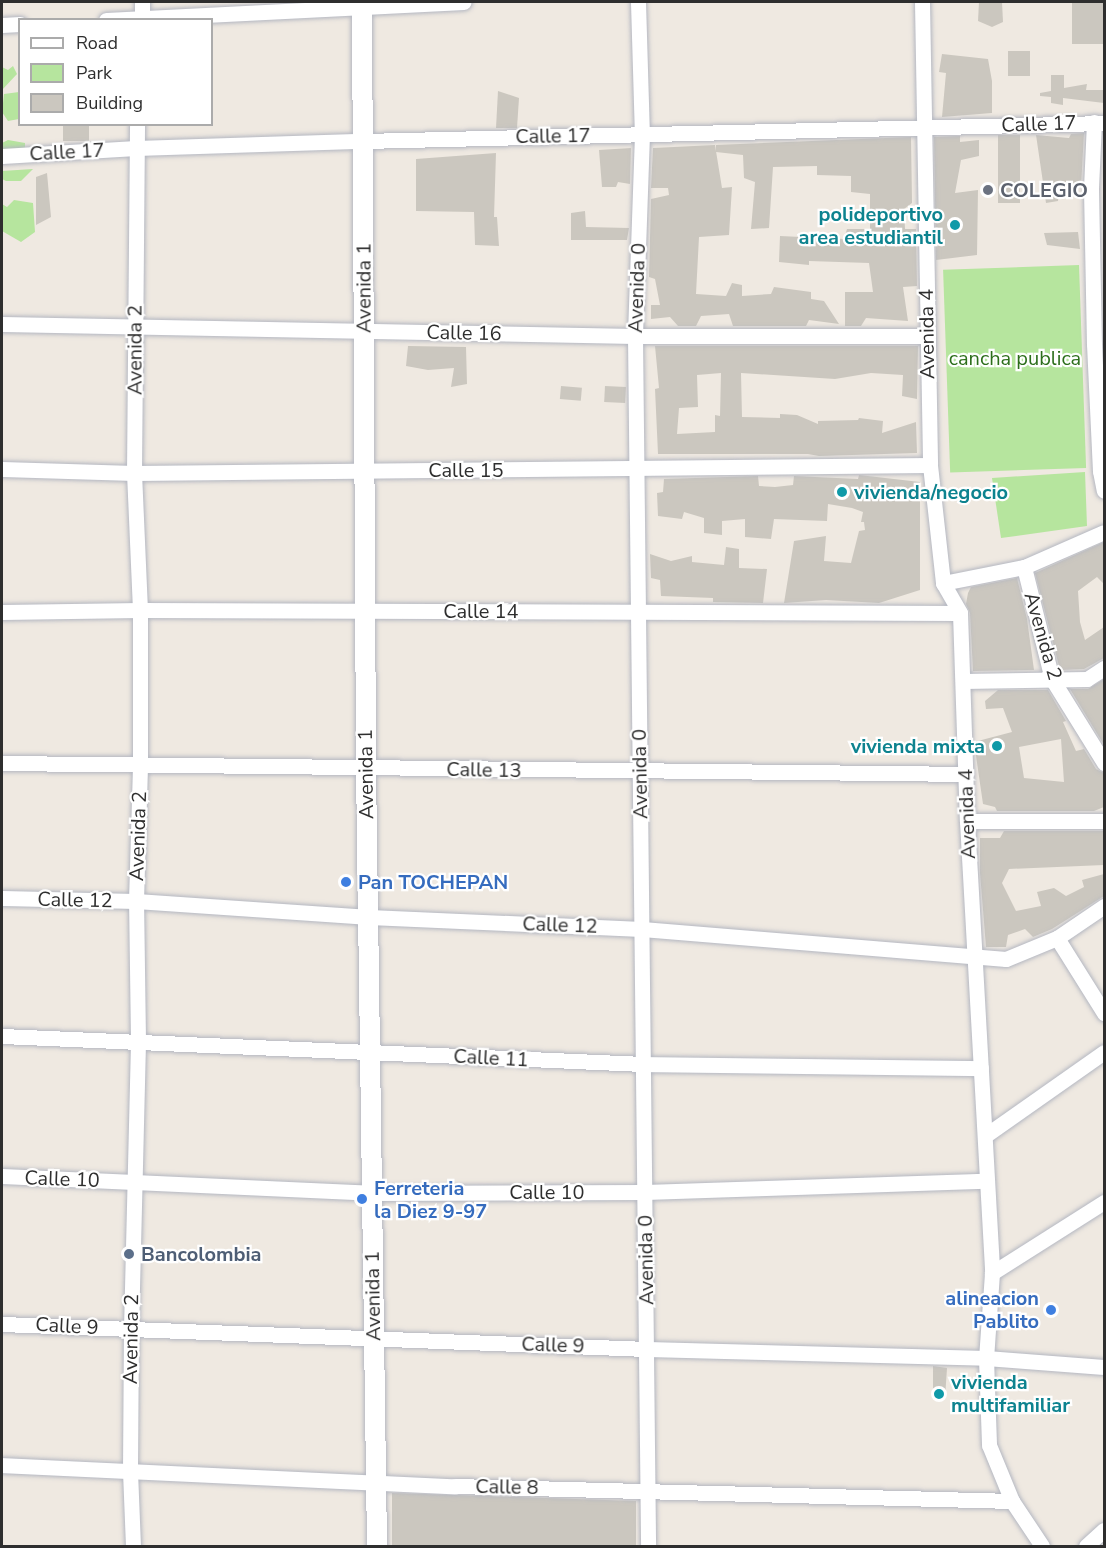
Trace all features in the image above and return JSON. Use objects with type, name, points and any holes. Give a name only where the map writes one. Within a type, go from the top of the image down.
[{"type":"street","points":[[142,2],[142,18],[362,5],[464,2]]},
{"type":"street","name":"Avenida 0","points":[[639,2],[642,134],[635,336],[648,1546]]},
{"type":"street","name":"Avenida 4","points":[[922,2],[930,465],[943,583],[960,613],[967,821],[986,1135],[985,1180],[992,1273],[986,1358],[989,1445],[1012,1501],[1042,1546]]},
{"type":"street","name":"Avenida 1","points":[[362,5],[366,768],[377,1546]]},
{"type":"street","points":[[2,25],[18,24]]},
{"type":"street","points":[[1099,123],[1091,189],[1099,343],[1100,471],[1104,491]]},
{"type":"street","name":"Calle 17","points":[[2,156],[136,148],[363,141],[1099,123]]},
{"type":"street","name":"Avenida 2","points":[[133,1546],[130,1471],[131,1329],[138,1040],[136,901],[140,766],[140,610],[134,473],[137,126]]},
{"type":"street","name":"Calle 16","points":[[2,324],[635,336],[926,336]]},
{"type":"street","name":"Calle 15","points":[[2,469],[134,473],[930,465]]},
{"type":"street","points":[[943,583],[1024,567],[1104,532]]},
{"type":"street","name":"Avenida 2","points":[[1024,567],[1052,679],[1104,763]]},
{"type":"street","name":"Calle 14","points":[[2,612],[638,610],[960,613]]},
{"type":"street","points":[[963,681],[1087,679],[1104,668]]},
{"type":"street","name":"Calle 13","points":[[2,763],[966,774]]},
{"type":"street","points":[[967,821],[1104,821]]},
{"type":"street","name":"Calle 12","points":[[2,898],[136,901],[369,917],[642,929],[1015,957],[1057,938],[1104,906]]},
{"type":"street","points":[[1057,938],[1104,1012]]},
{"type":"street","name":"Calle 11","points":[[2,1036],[138,1040],[644,1064],[981,1068]]},
{"type":"street","points":[[986,1135],[1104,1052]]},
{"type":"street","name":"Calle 10","points":[[2,1176],[371,1193],[645,1192],[985,1180]]},
{"type":"street","points":[[992,1273],[1104,1203]]},
{"type":"street","name":"Calle 9","points":[[2,1324],[647,1349],[986,1358],[1104,1367]]},
{"type":"street","name":"Calle 8","points":[[2,1465],[455,1486],[1012,1501]]},
{"type":"street","points":[[1086,1546],[1104,1530]]},
{"type":"green space","points":[[13,66],[17,74],[2,90],[2,67],[8,70]]},
{"type":"green space","points":[[18,92],[18,119],[8,121],[2,112],[4,94]]},
{"type":"green space","points":[[8,140],[25,143],[25,150],[2,155],[2,143]]},
{"type":"green space","points":[[33,169],[21,181],[2,179],[2,171]]},
{"type":"green space","points":[[14,200],[33,203],[35,232],[21,242],[2,231],[2,204],[7,207]]},
{"type":"green space","name":"cancha publica","points":[[1079,265],[1086,468],[950,473],[943,270]]},
{"type":"green space","points":[[1085,472],[1087,526],[1001,538],[992,478]]},
{"type":"building","points":[[979,2],[1002,2],[1003,22],[992,27],[978,21]]},
{"type":"building","points":[[1072,2],[1104,2],[1104,44],[1072,44]]},
{"type":"building","points":[[1008,51],[1030,51],[1030,76],[1008,76]]},
{"type":"building","points":[[942,54],[988,59],[992,81],[992,113],[942,117],[946,73],[939,72]]},
{"type":"building","points":[[1051,75],[1064,75],[1064,88],[1087,84],[1086,90],[1104,90],[1104,103],[1063,98],[1063,105],[1051,103],[1051,97],[1040,96],[1040,93],[1051,91]]},
{"type":"building","points":[[498,91],[519,98],[517,128],[496,128]]},
{"type":"building","points":[[63,126],[89,126],[89,141],[63,141]]},
{"type":"building","points":[[1084,133],[1081,187],[1059,189],[1058,201],[1046,203],[1036,135],[1069,138],[1071,134]]},
{"type":"building","name":"COLEGIO","points":[[998,135],[1020,135],[1020,203],[998,203]]},
{"type":"building","name":"polideportivo area estudiantil","points":[[960,136],[960,142],[979,140],[979,156],[961,160],[955,193],[978,190],[977,255],[936,260],[934,137]]},
{"type":"building","points":[[911,137],[912,203],[904,209],[905,229],[916,229],[917,286],[903,287],[908,321],[866,318],[861,326],[845,326],[845,292],[873,292],[869,263],[809,261],[809,265],[779,262],[780,236],[844,239],[847,229],[870,229],[870,194],[851,192],[851,176],[817,175],[817,166],[773,167],[769,228],[751,229],[755,182],[744,178],[743,155],[716,152],[716,145]]},
{"type":"building","points":[[715,145],[722,188],[732,187],[729,235],[699,237],[696,294],[726,296],[732,283],[742,285],[742,296],[771,294],[774,287],[811,292],[811,299],[824,301],[839,324],[809,320],[806,326],[733,326],[729,314],[701,316],[696,326],[678,326],[670,317],[651,319],[651,305],[660,305],[655,279],[649,277],[651,199],[669,195],[668,188],[651,188],[653,148]]},
{"type":"building","points":[[631,148],[630,184],[618,182],[616,187],[602,187],[599,150]]},
{"type":"building","points":[[496,153],[494,217],[497,217],[499,246],[475,245],[474,212],[416,211],[416,159]]},
{"type":"building","points":[[47,173],[51,217],[36,225],[36,177]]},
{"type":"building","points":[[585,211],[586,227],[629,228],[627,240],[571,240],[571,213]]},
{"type":"building","points":[[1078,232],[1080,249],[1047,245],[1044,233]]},
{"type":"building","points":[[408,346],[466,347],[467,384],[451,387],[454,368],[428,370],[406,366]]},
{"type":"building","points":[[655,346],[918,346],[917,399],[902,396],[903,375],[871,373],[835,379],[741,373],[742,417],[780,418],[780,414],[797,415],[818,424],[818,421],[858,420],[859,418],[883,421],[882,433],[916,422],[917,453],[819,456],[808,454],[658,454],[655,389],[659,388]],"holes":[[[721,373],[720,416],[715,415],[715,432],[677,434],[679,408],[698,407],[697,375]]]},
{"type":"building","points":[[561,386],[582,388],[581,401],[560,399]]},
{"type":"building","points":[[605,386],[626,387],[625,403],[604,402]]},
{"type":"building","points":[[859,475],[920,482],[920,590],[879,603],[826,600],[784,603],[794,541],[826,536],[824,561],[851,563],[859,531],[865,530],[864,522],[861,522],[863,512],[852,508],[828,504],[827,521],[774,519],[771,539],[745,537],[745,519],[722,521],[722,535],[704,533],[704,518],[684,512],[682,519],[658,516],[657,493],[663,492],[664,479],[758,476],[759,486],[775,487],[793,485],[794,476],[858,479]]},
{"type":"building","points":[[1104,542],[1104,584],[1097,577],[1078,591],[1080,622],[1085,640],[1104,627],[1104,658],[1084,669],[1060,670],[1035,573]]},
{"type":"building","points":[[726,547],[739,549],[739,568],[767,569],[763,603],[713,602],[713,598],[661,596],[660,580],[651,578],[650,554],[671,561],[692,556],[692,562],[724,565]]},
{"type":"building","points":[[1017,578],[1027,619],[1034,670],[973,671],[970,613],[966,604],[968,593],[971,587]]},
{"type":"building","points":[[1104,679],[1104,745],[1070,689],[1088,689]]},
{"type":"building","points":[[998,690],[1048,690],[1066,721],[1063,722],[1076,751],[1084,749],[1096,769],[1104,773],[1104,807],[1094,811],[997,811],[995,807],[983,804],[974,742],[1012,732],[1003,708],[986,709],[985,701]],"holes":[[[1061,739],[1064,782],[1024,778],[1019,747]]]},
{"type":"building","points":[[1004,831],[1104,831],[1104,865],[1009,869],[1002,883],[1016,911],[1041,906],[1037,892],[1054,888],[1066,896],[1084,887],[1082,880],[1104,874],[1104,896],[1052,929],[1033,937],[1025,929],[1008,935],[1006,947],[986,947],[980,873],[980,838],[1000,838]]},
{"type":"building","name":"vivienda multifamiliar","points":[[933,1366],[947,1368],[945,1398],[933,1398]]},
{"type":"building","points":[[392,1493],[636,1501],[636,1546],[392,1546]]},
{"type":"place","name":"COLEGIO","points":[[988,190]]},
{"type":"place","name":"polideportivo area estudiantil","points":[[955,225]]},
{"type":"place","name":"vivienda/negocio","points":[[842,492]]},
{"type":"place","name":"vivienda mixta","points":[[997,746]]},
{"type":"place","name":"Pan TOCHEPAN","points":[[346,882]]},
{"type":"place","name":"Ferreteria la Diez 9-97","points":[[362,1199]]},
{"type":"place","name":"Bancolombia","points":[[129,1254]]},
{"type":"place","name":"alineacion Pablito","points":[[1051,1310]]},
{"type":"place","name":"vivienda multifamiliar","points":[[939,1394]]}]
